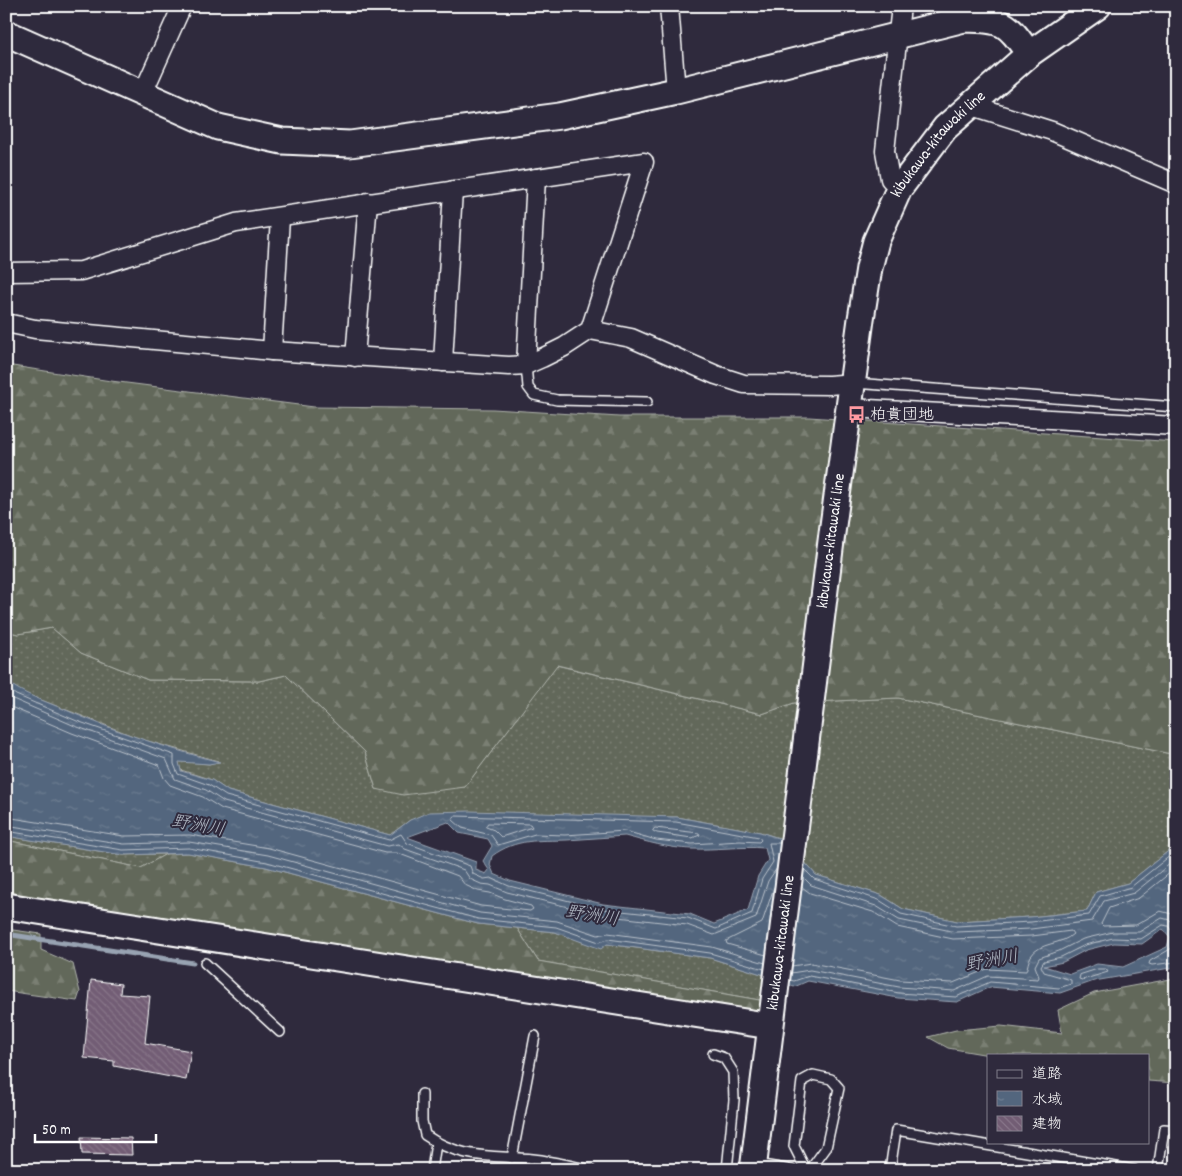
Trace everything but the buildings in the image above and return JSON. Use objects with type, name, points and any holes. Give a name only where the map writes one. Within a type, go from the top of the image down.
[{"type":"street","points":[[142,95],[182,6]]},
{"type":"street","points":[[669,6],[676,91]]},
{"type":"street","points":[[899,190],[890,179],[885,151],[901,6]]},
{"type":"street","name":"kibukawa-kitawaki line","points":[[753,1167],[832,533],[869,268],[876,241],[899,190],[945,128],[1029,54],[1098,6]]},
{"type":"street","points":[[6,33],[142,95],[218,127],[282,141],[350,144],[560,116],[676,91],[964,19],[995,20],[1014,32],[1029,54]]},
{"type":"street","points":[[969,105],[1052,131],[1176,184]]},
{"type":"street","points":[[6,272],[81,271],[236,223],[280,218],[368,202],[644,162],[590,330],[564,347],[526,364],[509,366],[272,351],[35,329],[6,323]]},
{"type":"street","points":[[526,364],[536,178]]},
{"type":"street","points":[[443,362],[453,190]]},
{"type":"street","points":[[356,356],[368,202]]},
{"type":"street","points":[[272,351],[280,218]]},
{"type":"street","points":[[590,330],[631,338],[716,375],[744,384],[829,385],[854,383]]},
{"type":"street","points":[[850,408],[1176,426]]},
{"type":"street","points":[[6,906],[771,1017]]},
{"type":"lane","points":[[526,364],[528,387],[534,395],[557,400],[647,402]]},
{"type":"lane","points":[[854,383],[1176,407]]},
{"type":"lane","points":[[205,964],[280,1032]]},
{"type":"lane","points":[[512,1158],[535,1036]]},
{"type":"lane","points":[[713,1054],[724,1058],[733,1072],[734,1100],[727,1170]]},
{"type":"lane","points":[[813,1075],[830,1079],[838,1088],[826,1148],[808,1170],[794,1146],[802,1081],[813,1075]]},
{"type":"lane","points":[[422,1094],[422,1122],[425,1135],[436,1143],[452,1150],[484,1156],[534,1159],[591,1170]]},
{"type":"lane","points":[[1158,1170],[1164,1129],[1176,1130]]},
{"type":"lane","points":[[890,1170],[896,1130],[1134,1170]]},
{"type":"lane","points":[[432,1170],[436,1143]]},
{"type":"lane","points":[[753,1167],[792,1170]]},
{"type":"green space","points":[[6,365],[111,381],[314,407],[493,409],[619,417],[809,417],[1176,442],[1176,755],[898,698],[794,703],[762,714],[557,665],[465,787],[403,795],[376,789],[365,752],[286,675],[259,681],[148,680],[81,653],[52,628],[18,634],[6,631]]},
{"type":"green space","points":[[52,628],[81,653],[148,680],[259,681],[286,675],[365,752],[376,789],[465,787],[556,665],[762,714],[794,703],[898,698],[1176,755],[1176,845],[1128,883],[1096,892],[1087,911],[1030,917],[957,921],[903,909],[881,895],[816,875],[785,840],[760,832],[677,817],[410,820],[390,835],[228,791],[212,780],[181,770],[178,761],[209,764],[218,761],[141,739],[18,691],[6,681],[6,631],[18,634]]},
{"type":"green space","points":[[6,836],[123,855],[166,854],[141,868],[6,840]]},
{"type":"green space","points":[[6,840],[141,868],[166,854],[188,853],[266,867],[478,924],[517,928],[538,961],[765,1001],[759,1009],[746,1014],[6,892]]},
{"type":"green space","points":[[517,928],[555,932],[601,948],[607,944],[710,958],[768,976],[765,1001],[538,961]]},
{"type":"green space","points":[[6,929],[41,934],[41,950],[73,964],[80,992],[77,1001],[6,991]]},
{"type":"green space","points":[[1176,978],[1176,1083],[1150,1081],[1150,1054],[987,1055],[948,1048],[928,1037],[956,1030],[1001,1026],[1062,1033],[1058,1010],[1094,993]]},
{"type":"water","name":"野洲川","points":[[6,681],[19,690],[100,724],[159,745],[220,762],[209,764],[179,762],[181,771],[212,780],[228,791],[390,835],[410,820],[429,812],[470,811],[677,817],[760,832],[785,840],[816,875],[881,895],[903,909],[957,921],[1030,917],[1087,911],[1096,892],[1128,883],[1176,845],[1176,967],[1094,981],[1060,993],[990,987],[957,1002],[898,998],[808,981],[794,987],[768,976],[710,958],[607,944],[601,949],[555,932],[478,924],[266,867],[188,853],[123,855],[6,836]],"holes":[[[448,822],[459,833],[488,839],[492,846],[483,861],[489,870],[486,874],[476,870],[476,862],[407,837]],[[625,836],[682,848],[765,848],[768,860],[758,876],[748,910],[714,924],[690,914],[603,904],[510,881],[494,874],[490,865],[492,856],[501,850],[519,843]],[[1163,929],[1170,937],[1167,947],[1123,967],[1097,964],[1070,974],[1044,966],[1063,962],[1086,950],[1114,943],[1142,944]]]},
{"type":"waterway","points":[[6,934],[193,963]]},
{"type":"place","name":"柏貴団地","points":[[856,415]]}]
